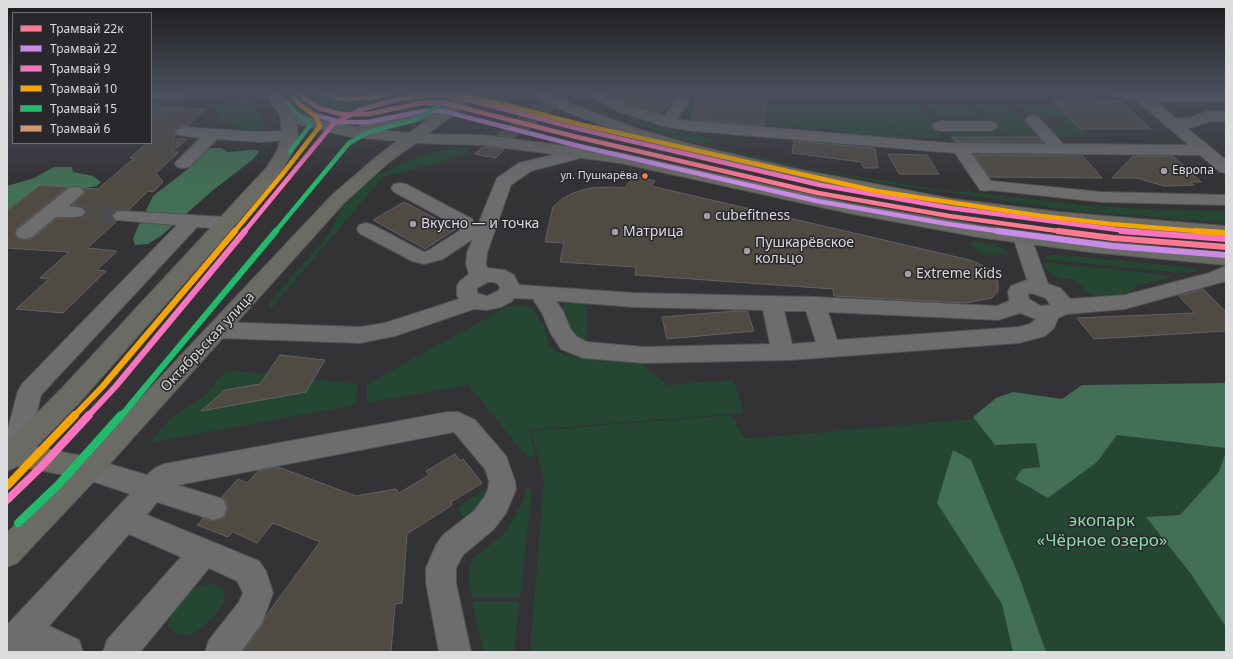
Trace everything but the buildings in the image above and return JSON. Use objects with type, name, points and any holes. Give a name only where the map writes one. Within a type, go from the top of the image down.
[{"type":"main road","points":[[9,457],[71,395],[274,170],[285,151],[288,124],[310,123],[360,133],[414,138],[483,140],[620,158],[848,208],[978,231],[1089,246],[1226,259]]},
{"type":"main road","points":[[328,127],[360,126],[382,123]]},
{"type":"main road","name":"Октябрьская улица","points":[[7,553],[219,330],[351,187],[382,160],[434,123]]},
{"type":"main road","points":[[608,123],[633,132],[736,160],[822,179],[961,205],[1059,217],[1226,232]]},
{"type":"main road","points":[[351,187],[384,168],[418,154],[449,146],[483,140]]},
{"type":"main road","points":[[9,457],[88,469]]},
{"type":"street","points":[[672,123],[692,126],[958,148],[1059,149],[1202,156],[1226,168]]},
{"type":"street","points":[[938,123],[990,186],[1101,197],[1226,200]]},
{"type":"street","points":[[1035,123],[1059,149]]},
{"type":"street","points":[[1172,123],[1194,123]]},
{"type":"street","points":[[1172,123],[1226,183]]},
{"type":"street","points":[[183,132],[260,137],[288,124]]},
{"type":"street","points":[[940,126],[990,126]]},
{"type":"street","points":[[183,163],[213,134]]},
{"type":"street","points":[[524,145],[525,167]]},
{"type":"street","points":[[480,276],[476,264],[477,253],[503,182],[525,167],[582,153]]},
{"type":"street","points":[[366,228],[392,243],[393,258],[404,264],[418,263],[436,255],[466,235],[469,230],[468,227],[400,188]]},
{"type":"street","points":[[25,233],[75,192]]},
{"type":"street","points":[[52,211],[76,212]]},
{"type":"street","points":[[122,216],[225,223]]},
{"type":"street","points":[[9,457],[30,390],[192,221]]},
{"type":"street","points":[[1022,237],[1031,260],[1038,287]]},
{"type":"street","points":[[539,293],[552,312],[562,334],[569,343],[583,350],[644,354],[783,352],[1019,335],[1037,330],[1046,323],[1055,310],[1061,302],[1053,293],[1038,287],[1025,287],[1018,291],[1018,299],[1022,304],[1034,311],[1055,310],[1125,302],[1216,278],[1226,273]]},
{"type":"street","points":[[509,292],[509,284],[503,277],[492,275],[480,276],[470,282],[466,291],[467,295],[474,301],[480,303],[500,300],[509,292],[634,300],[815,304],[998,313],[1022,304]]},
{"type":"street","points":[[219,330],[360,335],[387,330],[474,301]]},
{"type":"street","points":[[772,303],[783,352]]},
{"type":"street","points":[[815,304],[829,349]]},
{"type":"street","points":[[67,652],[20,641],[164,476],[448,422],[462,424],[469,430],[496,464],[500,472],[502,489],[496,504],[484,520],[453,545],[446,555],[441,568],[441,583],[455,652]]},
{"type":"street","points":[[88,469],[213,508]]},
{"type":"street","points":[[125,519],[248,571],[255,581],[258,594],[251,612],[221,652]]},
{"type":"street","points":[[119,652],[204,552]]},
{"type":"green space","points":[[224,123],[265,123],[267,127],[266,129],[257,132],[247,132]]},
{"type":"green space","points":[[635,123],[658,123],[677,131],[713,139],[709,145],[784,163],[837,173],[949,191],[1084,205],[1162,210],[1226,211],[1226,223],[1077,211],[888,184],[771,162],[676,138]]},
{"type":"green space","points":[[740,123],[888,123],[897,138],[832,131],[832,129],[819,128],[819,130]]},
{"type":"green space","points":[[890,123],[932,123],[943,138],[899,138]]},
{"type":"green space","points":[[992,123],[1025,123],[1038,137],[1004,137]]},
{"type":"green space","points":[[1062,123],[1074,123],[1088,137],[1053,137],[1043,126],[1064,126]]},
{"type":"green space","points":[[945,128],[990,128],[997,137],[951,136]]},
{"type":"green space","points":[[221,148],[228,152],[257,150],[259,152],[252,160],[212,191],[161,236],[148,244],[135,245],[133,239],[153,196],[189,168],[197,156],[205,150]]},
{"type":"green space","points":[[468,148],[469,151],[460,157],[383,177],[269,311],[270,302],[329,234],[340,210],[362,187],[376,176],[416,157],[442,150]]},
{"type":"green space","points":[[54,167],[72,167],[73,172],[93,176],[101,182],[97,186],[80,189],[34,190],[7,210],[7,186],[34,178]]},
{"type":"green space","points":[[975,241],[997,246],[1009,253],[983,256],[972,246],[971,242]]},
{"type":"green space","points":[[1049,255],[1196,268],[1195,271],[1181,273],[1042,259]]},
{"type":"green space","points":[[1042,262],[1175,276],[1136,286],[1129,293],[1100,298],[1089,293],[1074,279],[1062,279],[1055,276],[1046,269]]},
{"type":"green space","points":[[570,302],[587,303],[587,341],[576,337],[571,333],[561,310],[564,304]]},
{"type":"green space","points":[[520,305],[527,306],[534,310],[543,326],[549,344],[554,350],[564,355],[583,359],[639,362],[668,385],[733,380],[744,413],[529,430],[536,456],[528,458],[468,385],[367,403],[367,384],[507,307]]},
{"type":"green space","points":[[227,370],[357,384],[356,405],[149,443],[171,418],[203,397]]},
{"type":"green space","points":[[1226,383],[1226,448],[1117,435],[1097,462],[1048,498],[1015,479],[1022,469],[1040,467],[1036,443],[995,445],[973,417],[996,398],[1013,392],[1062,399],[1082,385]]},
{"type":"green space","name":"экопарк «Чёрное озеро»","points":[[1226,397],[1226,652],[530,652],[544,481],[531,431],[731,415],[745,439]]},
{"type":"green space","points":[[953,450],[971,460],[1020,579],[1046,652],[1013,652],[1002,604],[937,503]]},
{"type":"green space","points":[[1226,451],[1226,627],[1191,574],[1146,517],[1180,515],[1219,472]]},
{"type":"green space","points":[[490,486],[486,501],[466,521],[457,508]]},
{"type":"green space","points":[[525,489],[532,489],[520,598],[472,598],[469,579],[470,567],[473,560],[478,554],[502,536],[515,516],[524,498]]},
{"type":"green space","points":[[208,584],[217,585],[222,588],[224,593],[223,603],[218,612],[201,629],[191,635],[184,635],[174,632],[168,625],[171,614],[187,591]]},
{"type":"green space","points":[[472,601],[519,601],[514,652],[484,652]]},
{"type":"tunnel","points":[[76,212],[122,216]]},
{"type":"tram line","name":"15","points":[[290,152],[311,124],[309,123]]},
{"type":"tram line","name":"10","points":[[7,486],[103,386],[281,176],[320,126],[319,123]]},
{"type":"tram line","name":"9","points":[[7,500],[40,468],[116,386],[335,123]]},
{"type":"tram line","name":"15","points":[[18,523],[58,485],[134,401],[349,143],[369,132],[404,123]]},
{"type":"tram line","name":"22","points":[[489,123],[575,145],[817,201],[948,224],[1112,246],[1225,255]]},
{"type":"tram line","name":"22к","points":[[521,123],[818,193],[949,216],[1113,238],[1226,247]]},
{"type":"tram line","name":"9","points":[[555,123],[820,185],[950,208],[1114,230],[1226,239]]},
{"type":"tram line","name":"10","points":[[574,123],[876,191],[1041,216],[1111,224],[1226,233]]},
{"type":"place","name":"Европа","points":[[1164,171]]},
{"type":"place","name":"ул. Пушкарёва","points":[[645,176]]},
{"type":"place","name":"cubefitness","points":[[707,216]]},
{"type":"place","name":"Вкусно — и точка","points":[[413,224]]},
{"type":"place","name":"Матрица","points":[[615,232]]},
{"type":"place","name":"Пушкарёвское кольцо","points":[[747,251]]},
{"type":"place","name":"Extreme Kids","points":[[908,274]]}]
